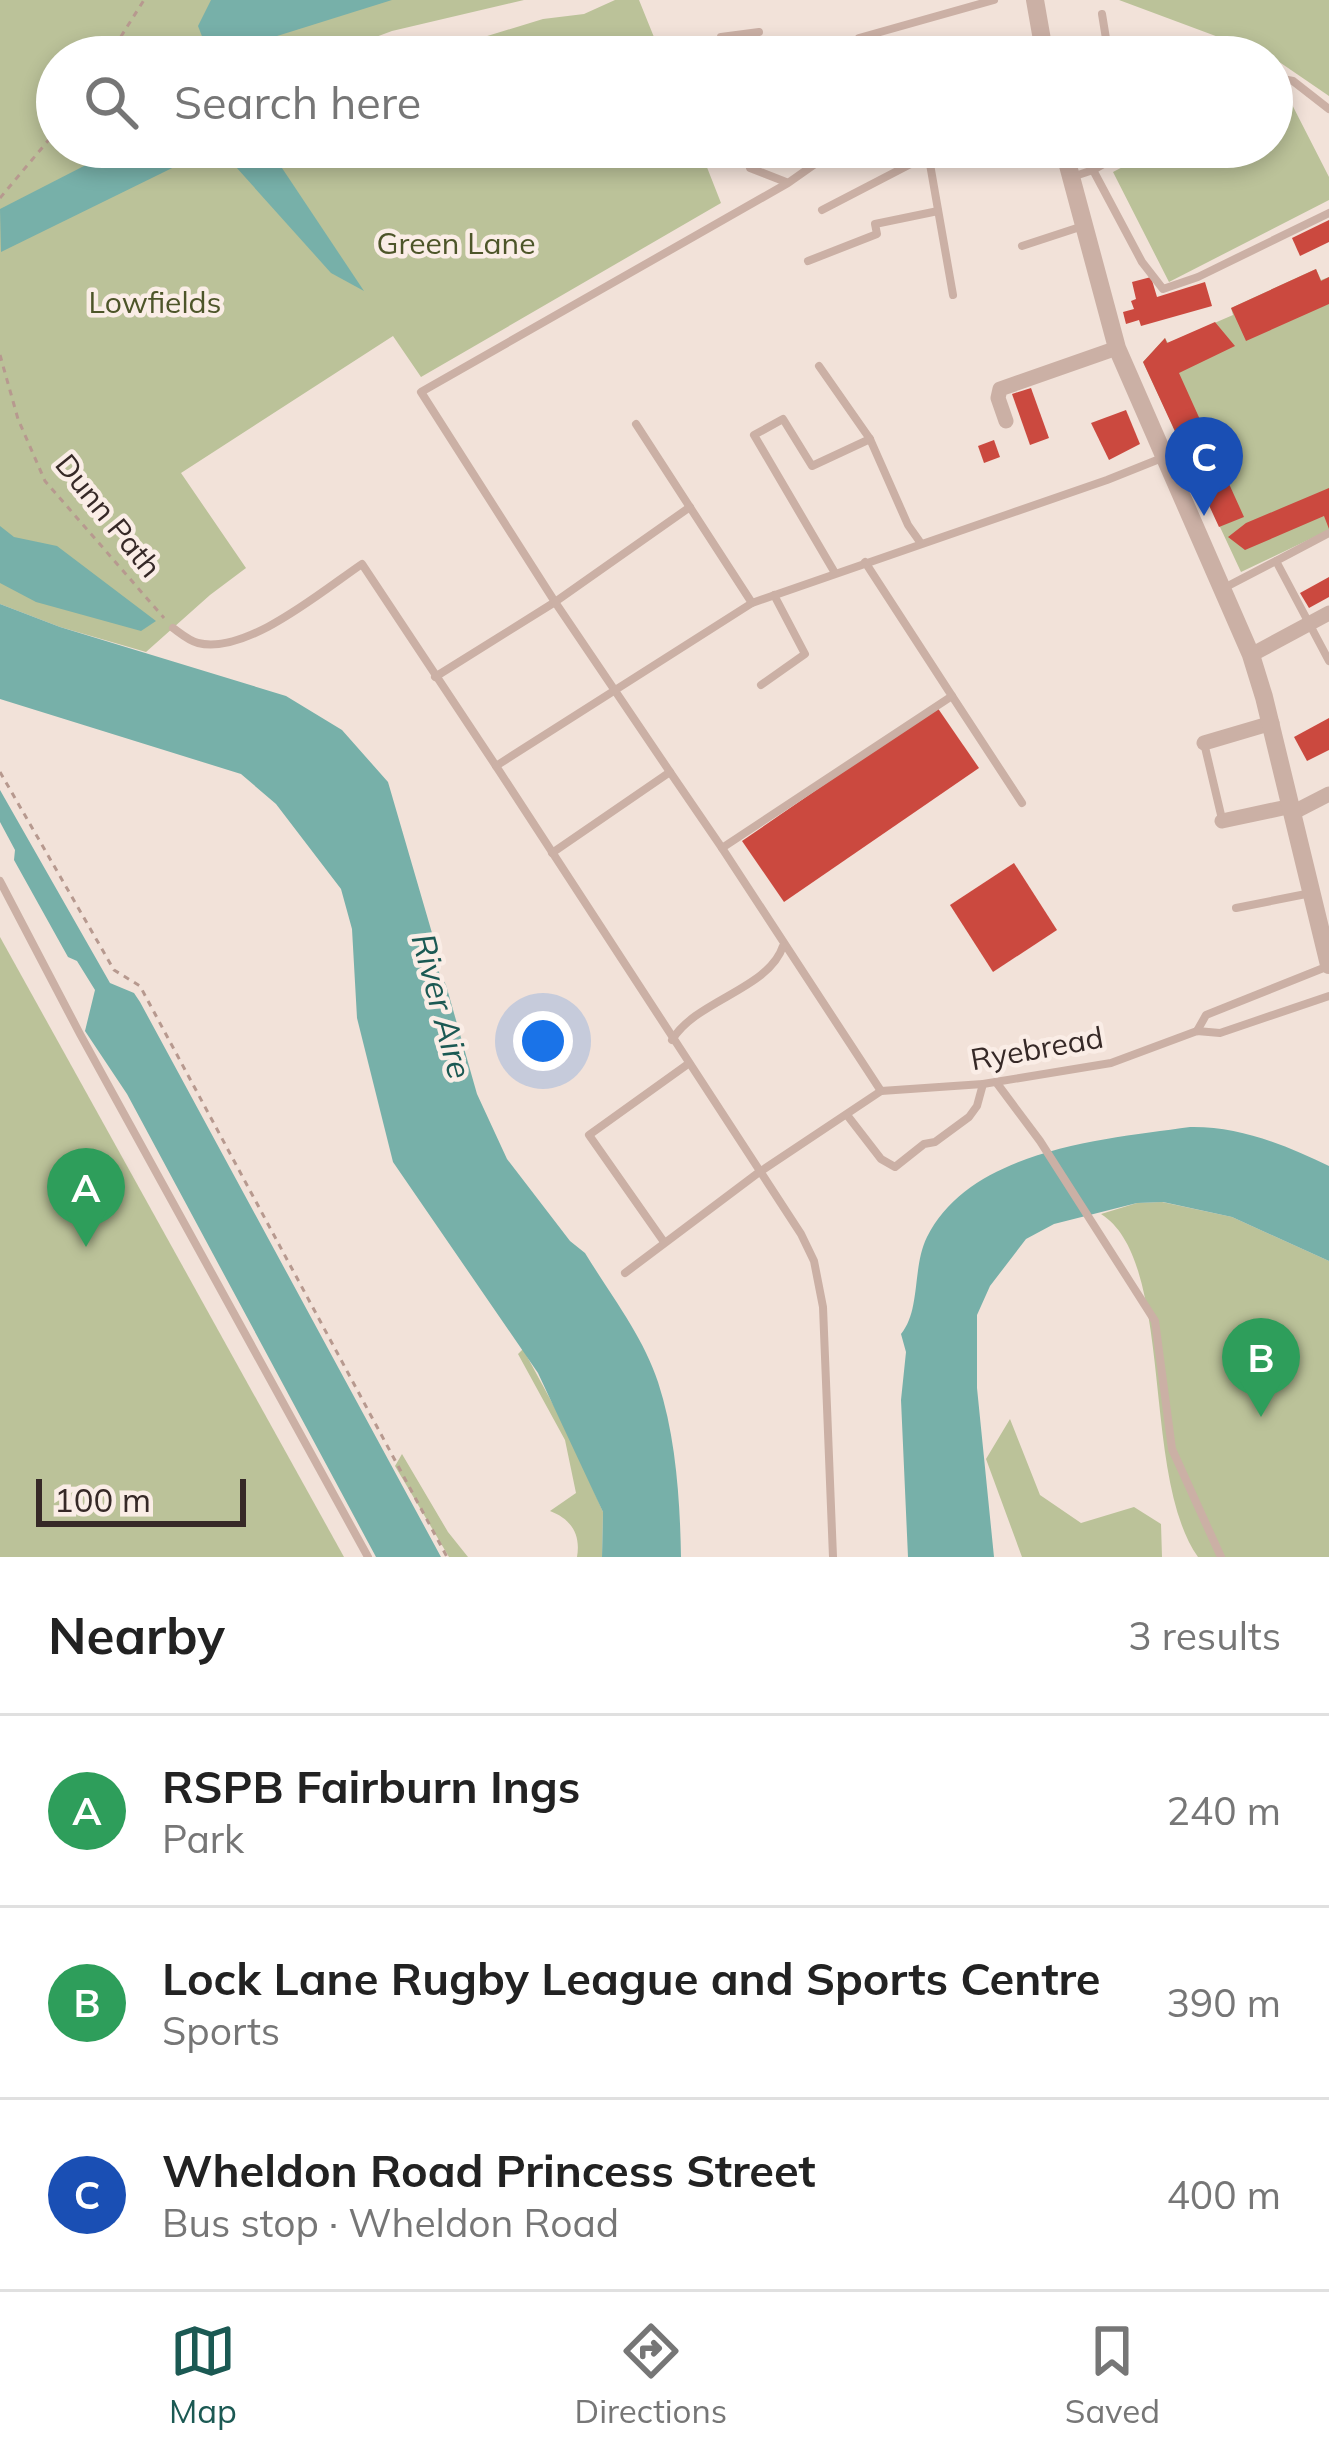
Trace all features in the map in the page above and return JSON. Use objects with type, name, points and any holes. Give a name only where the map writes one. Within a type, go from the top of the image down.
[{"type":"street","points":[[1035,0],[1041,36]]},
{"type":"street","points":[[1068,168],[1117,348],[1251,655],[1272,723],[1329,966]]},
{"type":"street","points":[[1006,421],[998,398],[1000,389],[1117,348]]},
{"type":"street","points":[[1251,655],[1329,613]]},
{"type":"street","points":[[1204,743],[1272,723]]},
{"type":"street","points":[[1222,821],[1293,809],[1329,794]]},
{"type":"lane","points":[[866,36],[994,0]]},
{"type":"lane","points":[[1102,14],[1106,36]]},
{"type":"lane","points":[[729,36],[759,32]]},
{"type":"lane","points":[[1293,81],[1329,109]]},
{"type":"lane","points":[[750,168],[788,183]]},
{"type":"lane","points":[[625,1273],[758,1173],[881,1090],[555,602],[421,392],[809,168]]},
{"type":"lane","points":[[822,210],[897,168]]},
{"type":"lane","points":[[931,168],[953,295]]},
{"type":"lane","points":[[1070,177],[1096,168]]},
{"type":"lane","points":[[1093,170],[1142,262],[1163,289],[1198,277],[1329,212]]},
{"type":"lane","points":[[808,261],[877,234],[875,224],[938,212]]},
{"type":"lane","points":[[1022,246],[1083,226]]},
{"type":"lane","points":[[819,366],[870,439],[920,542]]},
{"type":"lane","points":[[835,573],[754,435],[783,419],[812,466],[870,439]]},
{"type":"lane","points":[[636,424],[752,603]]},
{"type":"lane","points":[[496,766],[752,603],[1163,457]]},
{"type":"lane","points":[[435,677],[555,602],[690,508]]},
{"type":"lane","points":[[1221,590],[1329,533]]},
{"type":"lane","points":[[1276,561],[1329,662]]},
{"type":"lane","points":[[865,562],[1022,803]]},
{"type":"lane","points":[[172,628],[196,643],[230,644],[284,618],[362,564],[801,1234],[814,1261],[821,1286],[833,1557]]},
{"type":"lane","points":[[761,686],[805,654],[774,595]]},
{"type":"lane","points":[[722,848],[952,696]]},
{"type":"lane","points":[[1204,743],[1222,821]]},
{"type":"lane","points":[[552,853],[670,772]]},
{"type":"lane","points":[[0,880],[368,1557]]},
{"type":"lane","points":[[1236,908],[1312,892]]},
{"type":"lane","points":[[673,1040],[688,1022],[772,965],[783,944]]},
{"type":"lane","name":"Ryebread","points":[[1196,1031],[1206,1015],[1329,966]]},
{"type":"lane","name":"Ryebread","points":[[881,1090],[982,1084],[1111,1063],[1196,1031],[1220,1034],[1329,996]]},
{"type":"lane","points":[[664,1242],[589,1135],[688,1064]]},
{"type":"lane","points":[[996,1082],[1040,1141],[1155,1321],[1172,1450],[1221,1557]]},
{"type":"lane","points":[[848,1115],[881,1159],[895,1167],[969,1117],[982,1084]]},
{"type":"path","points":[[121,36],[144,0]]},
{"type":"path","points":[[0,198],[36,155]]},
{"type":"path","name":"Dunn Path","points":[[0,355],[18,419],[45,482],[172,628]]},
{"type":"path","points":[[0,772],[114,970],[140,986],[447,1557]]},
{"type":"green space","name":"Lowfields","points":[[0,0],[524,0],[379,36],[36,36],[36,168],[707,168],[721,203],[421,377],[393,336],[181,473],[246,568],[146,652],[0,604]]},
{"type":"green space","points":[[615,0],[639,0],[654,36],[488,36],[543,19],[584,14]]},
{"type":"green space","points":[[1119,0],[1329,0],[1329,96],[1293,71],[1293,36],[1216,36]]},
{"type":"green space","points":[[1293,107],[1329,177],[1329,200],[1169,282],[1113,172],[1121,168],[1293,168]]},
{"type":"green space","points":[[1316,269],[1321,280],[1329,277],[1329,530],[1241,572],[1143,362],[1165,338],[1168,343],[1233,315],[1231,308]]},
{"type":"green space","points":[[0,937],[344,1557],[0,1557]]},
{"type":"green space","points":[[1162,1202],[1232,1217],[1329,1261],[1329,1557],[1198,1557],[1180,1521],[1169,1476],[1140,1276],[1124,1239],[1101,1214],[1137,1203]]},
{"type":"green space","points":[[523,1349],[568,1432],[603,1512],[602,1557],[577,1557],[573,1528],[550,1511],[576,1493],[565,1440],[518,1354]]},
{"type":"green space","points":[[1010,1419],[1040,1495],[1081,1523],[1134,1507],[1161,1524],[1162,1557],[1022,1557],[986,1459]]},
{"type":"green space","points":[[402,1454],[468,1557],[449,1557],[395,1466]]},
{"type":"water","points":[[211,0],[392,0],[277,36],[202,36],[198,26]]},
{"type":"water","points":[[80,168],[172,168],[1,252],[0,209]]},
{"type":"water","points":[[237,168],[282,168],[364,291],[331,273]]},
{"type":"water","points":[[0,526],[14,537],[57,546],[156,621],[141,631],[36,602],[0,583]]},
{"type":"water","name":"River Aire","points":[[0,604],[286,696],[342,730],[388,782],[432,933],[435,965],[446,985],[477,1094],[507,1159],[570,1241],[585,1253],[652,1365],[673,1447],[681,1557],[602,1557],[603,1512],[538,1373],[393,1162],[357,1018],[352,929],[341,889],[276,804],[241,774],[0,699]]},
{"type":"water","points":[[0,790],[110,983],[134,993],[140,1002],[441,1557],[376,1557],[127,1094],[85,1031],[95,990],[77,961],[68,957],[14,860],[15,850],[0,822]]},
{"type":"water","points":[[1190,1127],[1262,1138],[1329,1166],[1329,1261],[1232,1217],[1163,1202],[1137,1203],[1054,1224],[1026,1239],[990,1286],[977,1315],[977,1388],[994,1557],[908,1557],[901,1400],[906,1352],[901,1334],[911,1313],[927,1237],[947,1207],[975,1184],[1007,1167],[1081,1144]]},
{"type":"building","points":[[1329,220],[1329,242],[1300,256],[1292,238]]},
{"type":"building","points":[[1316,269],[1321,281],[1329,277],[1329,304],[1246,341],[1231,308]]},
{"type":"building","points":[[1151,277],[1157,297],[1205,282],[1212,306],[1141,326],[1139,320],[1126,324],[1123,312],[1134,309],[1131,301],[1136,299],[1132,282]]},
{"type":"building","points":[[1215,322],[1235,346],[1179,373],[1244,517],[1219,527],[1143,362],[1165,338],[1167,343]]},
{"type":"building","points":[[1031,388],[1049,438],[1030,445],[1012,394]]},
{"type":"building","points":[[1126,410],[1140,444],[1109,460],[1091,423]]},
{"type":"building","points":[[994,440],[1000,457],[984,463],[978,446]]},
{"type":"building","points":[[1329,488],[1329,529],[1324,516],[1245,550],[1228,537],[1246,523]]},
{"type":"building","points":[[1329,577],[1329,597],[1309,608],[1300,593]]},
{"type":"building","points":[[937,707],[979,768],[784,902],[742,841]]},
{"type":"building","points":[[1329,718],[1329,750],[1307,761],[1294,737]]},
{"type":"building","points":[[1014,863],[1057,930],[993,972],[950,905]]},
{"type":"place","name":"Wheldon Road Princess Street","points":[[1204,516]]},
{"type":"place","name":"RSPB Fairburn Ings","points":[[86,1247]]},
{"type":"place","name":"Lock Lane Rugby League and Sports Centre","points":[[1261,1417]]},
{"type":"park label","name":"Green Lane","points":[[456,244]]}]
